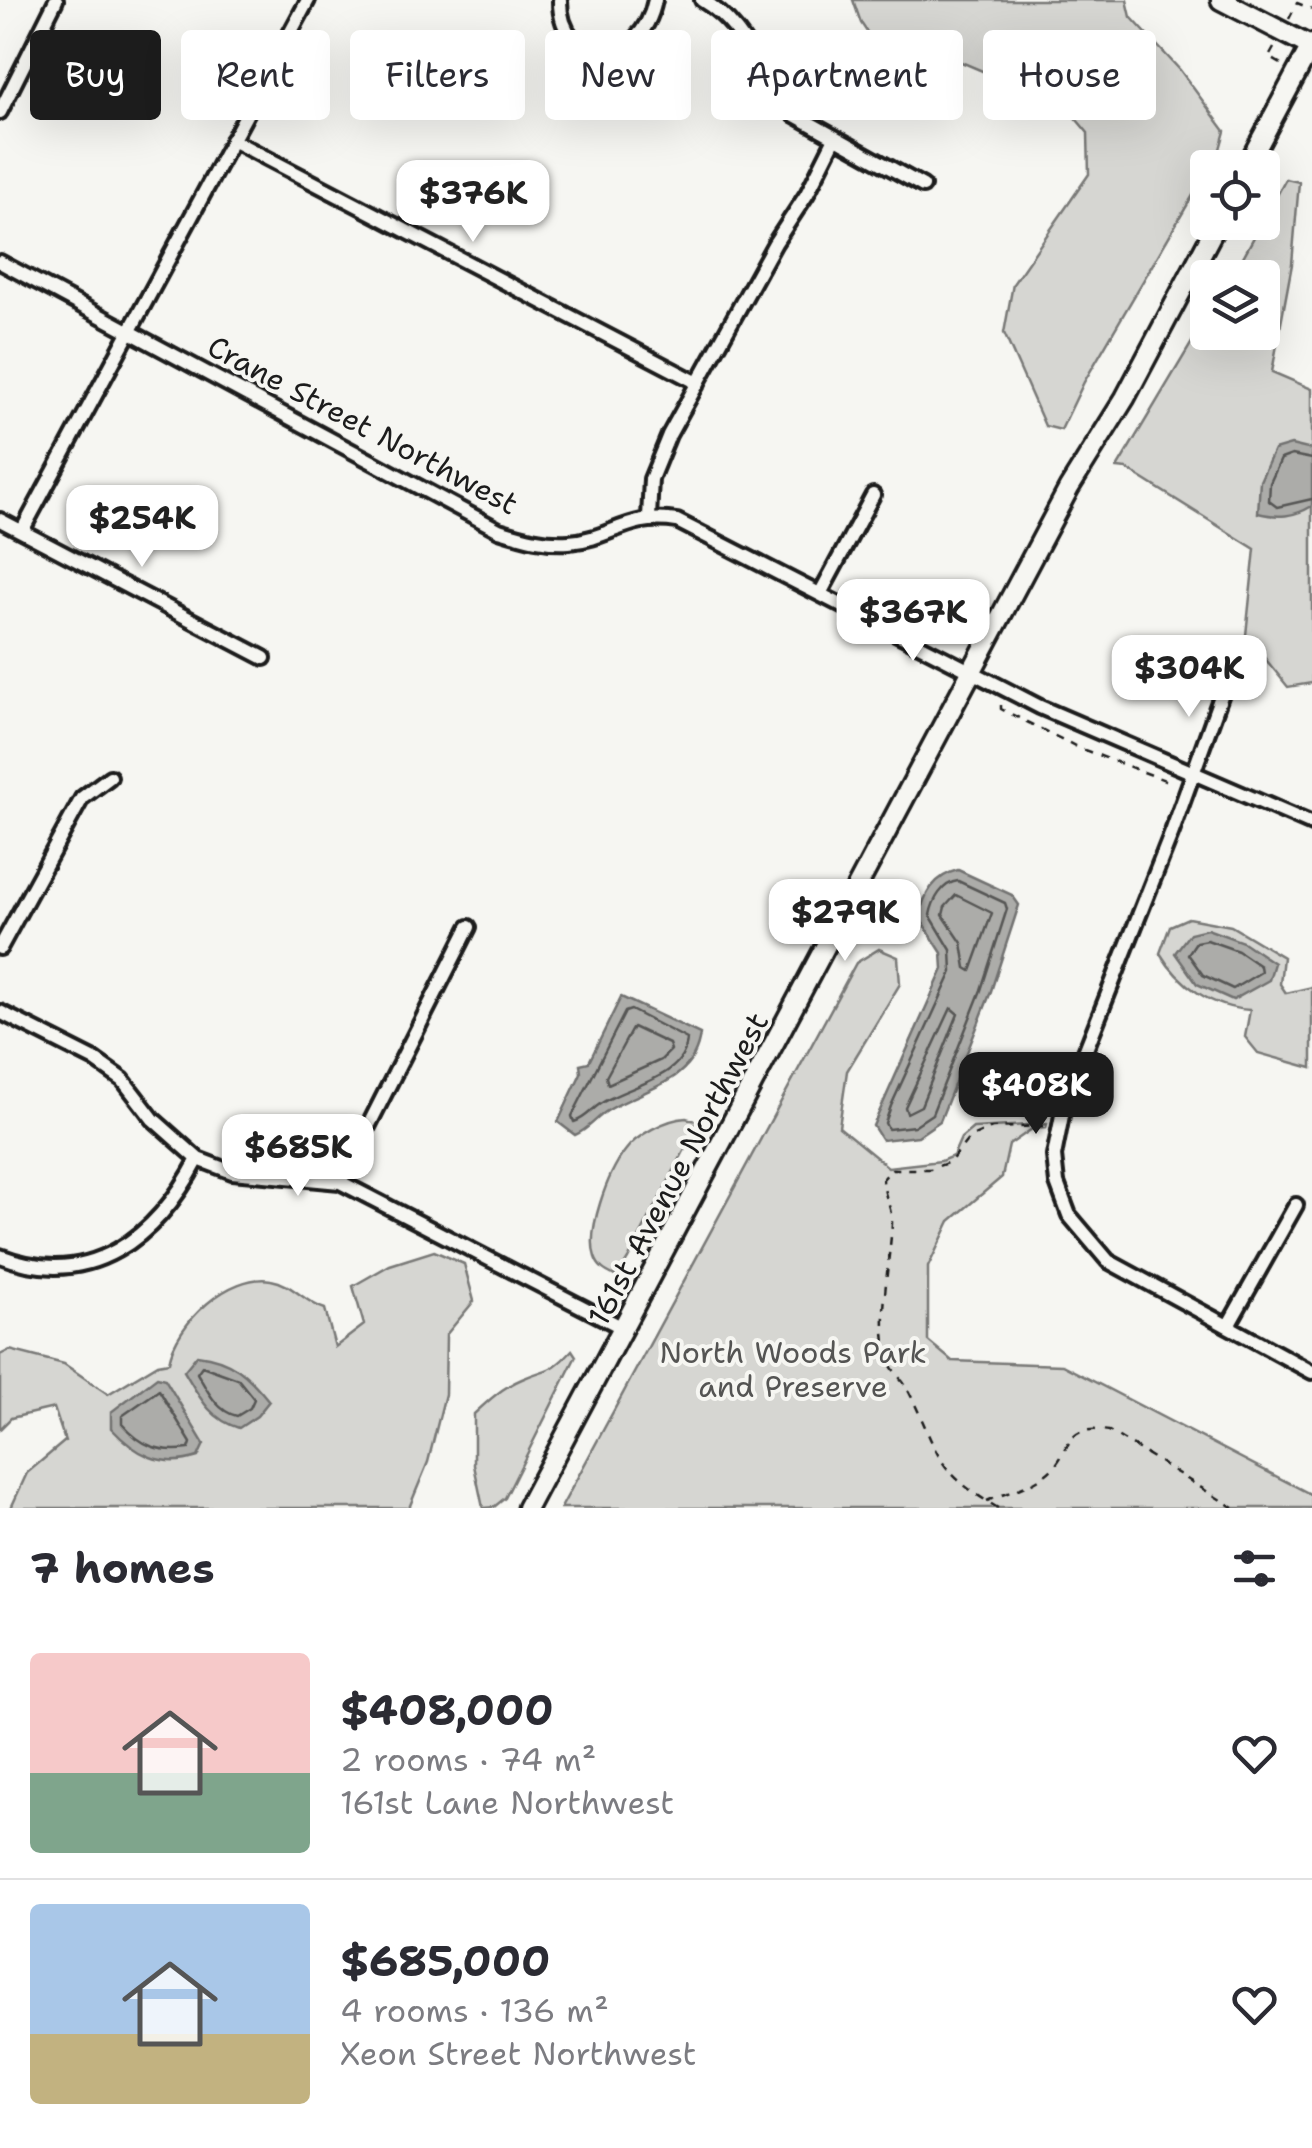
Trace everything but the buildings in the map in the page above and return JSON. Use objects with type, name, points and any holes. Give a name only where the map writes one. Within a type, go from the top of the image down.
[{"type":"main road","points":[[1222,0],[1312,46],[1256,150]]},
{"type":"main road","name":"161st Avenue Northwest","points":[[527,1508],[1069,488],[1125,398],[1208,240]]},
{"type":"street","points":[[0,112],[56,0]]},
{"type":"street","points":[[22,530],[308,0]]},
{"type":"street","points":[[560,0],[566,32],[586,47],[603,52],[621,49],[639,38],[655,0]]},
{"type":"street","points":[[702,0],[737,29],[780,101],[793,114],[923,186]]},
{"type":"street","points":[[232,140],[698,383]]},
{"type":"street","points":[[834,140],[669,435],[651,479],[649,516],[677,521],[1004,688],[1312,824]]},
{"type":"street","name":"Crane Street Northwest","points":[[0,262],[498,530],[541,542],[573,542],[649,516]]},
{"type":"street","points":[[821,592],[874,495]]},
{"type":"street","points":[[0,520],[264,658]]},
{"type":"street","points":[[1226,682],[1064,1105],[1054,1156],[1057,1183],[1068,1215],[1082,1236],[1116,1266],[1312,1372]]},
{"type":"street","points":[[0,948],[82,798],[110,777]]},
{"type":"street","points":[[340,1182],[469,927]]},
{"type":"street","points":[[0,1012],[95,1060],[123,1080],[153,1119],[198,1159],[232,1172],[340,1182],[623,1328]]},
{"type":"street","points":[[0,1256],[49,1268],[82,1264],[121,1250],[146,1233],[182,1188],[198,1159]]},
{"type":"street","points":[[1228,1326],[1296,1205]]},
{"type":"path","points":[[1004,688],[1001,709],[1078,748],[1186,789]]},
{"type":"path","points":[[998,1508],[954,1479],[942,1464],[906,1386],[890,1363],[886,1336],[892,1220],[883,1178],[892,1169],[930,1169],[950,1162],[969,1138],[992,1128],[1060,1128]]},
{"type":"path","points":[[987,1501],[1043,1476],[1061,1458],[1073,1436],[1086,1428],[1108,1431],[1234,1508]]},
{"type":"green space","points":[[853,0],[1127,0],[1131,17],[1143,30],[983,30],[983,71],[963,63],[963,30],[866,30]]},
{"type":"green space","points":[[1156,44],[1225,131],[1219,150],[1190,150],[1190,200],[1084,382],[1061,430],[1045,426],[1004,333],[1013,284],[1089,174],[1088,133],[1077,120],[1156,120]]},
{"type":"green space","points":[[1286,179],[1299,182],[1292,264],[1280,329],[1280,260],[1241,260],[1252,240],[1280,240],[1280,190]]},
{"type":"green space","points":[[1190,346],[1190,350],[1276,350],[1272,372],[1312,389],[1312,683],[1288,687],[1246,635],[1255,549],[1127,469],[1117,468]]},
{"type":"green space","points":[[1188,918],[1231,926],[1283,957],[1280,984],[1286,993],[1312,987],[1312,1068],[1258,1053],[1245,1037],[1250,1010],[1210,1000],[1187,985],[1168,965],[1160,953],[1170,926]]},
{"type":"green space","name":"North Woods Park and Preserve","points":[[879,949],[898,957],[900,984],[847,1071],[839,1127],[888,1167],[953,1156],[961,1138],[973,1128],[1047,1124],[1046,1128],[1032,1129],[1009,1145],[1002,1177],[950,1221],[928,1267],[928,1341],[952,1361],[1062,1365],[1312,1495],[1312,1508],[561,1508],[856,963]]},
{"type":"green space","points":[[686,1118],[696,1121],[695,1130],[617,1277],[599,1264],[593,1246],[596,1218],[606,1187],[618,1161],[636,1139],[661,1125]]},
{"type":"green space","points":[[434,1251],[464,1264],[474,1301],[446,1335],[445,1394],[428,1462],[409,1508],[11,1508],[27,1473],[65,1441],[54,1408],[11,1418],[0,1429],[0,1355],[10,1350],[64,1364],[108,1394],[158,1364],[169,1362],[193,1317],[222,1293],[255,1280],[279,1282],[325,1309],[335,1347],[364,1325],[353,1286],[390,1265]]},
{"type":"green space","points":[[572,1350],[576,1356],[505,1498],[494,1507],[483,1508],[474,1465],[474,1414],[502,1390],[554,1367]]},
{"type":"water","points":[[1291,445],[1312,450],[1312,506],[1286,516],[1258,513],[1260,481],[1274,450]]},
{"type":"water","points":[[958,870],[1012,895],[1019,905],[990,994],[940,1121],[918,1136],[882,1140],[873,1126],[943,969],[942,953],[919,917],[921,909],[936,881]]},
{"type":"water","points":[[1207,929],[1243,942],[1274,963],[1269,980],[1233,1000],[1197,984],[1175,953],[1190,933]]},
{"type":"water","points":[[621,997],[700,1034],[696,1051],[677,1075],[607,1111],[575,1135],[558,1122],[581,1073],[580,1064],[589,1062]]},
{"type":"water","points":[[197,1355],[230,1364],[254,1383],[269,1401],[257,1416],[239,1428],[212,1413],[184,1371]]},
{"type":"water","points":[[157,1377],[165,1379],[204,1444],[198,1457],[172,1461],[150,1457],[111,1428],[111,1412]]}]
